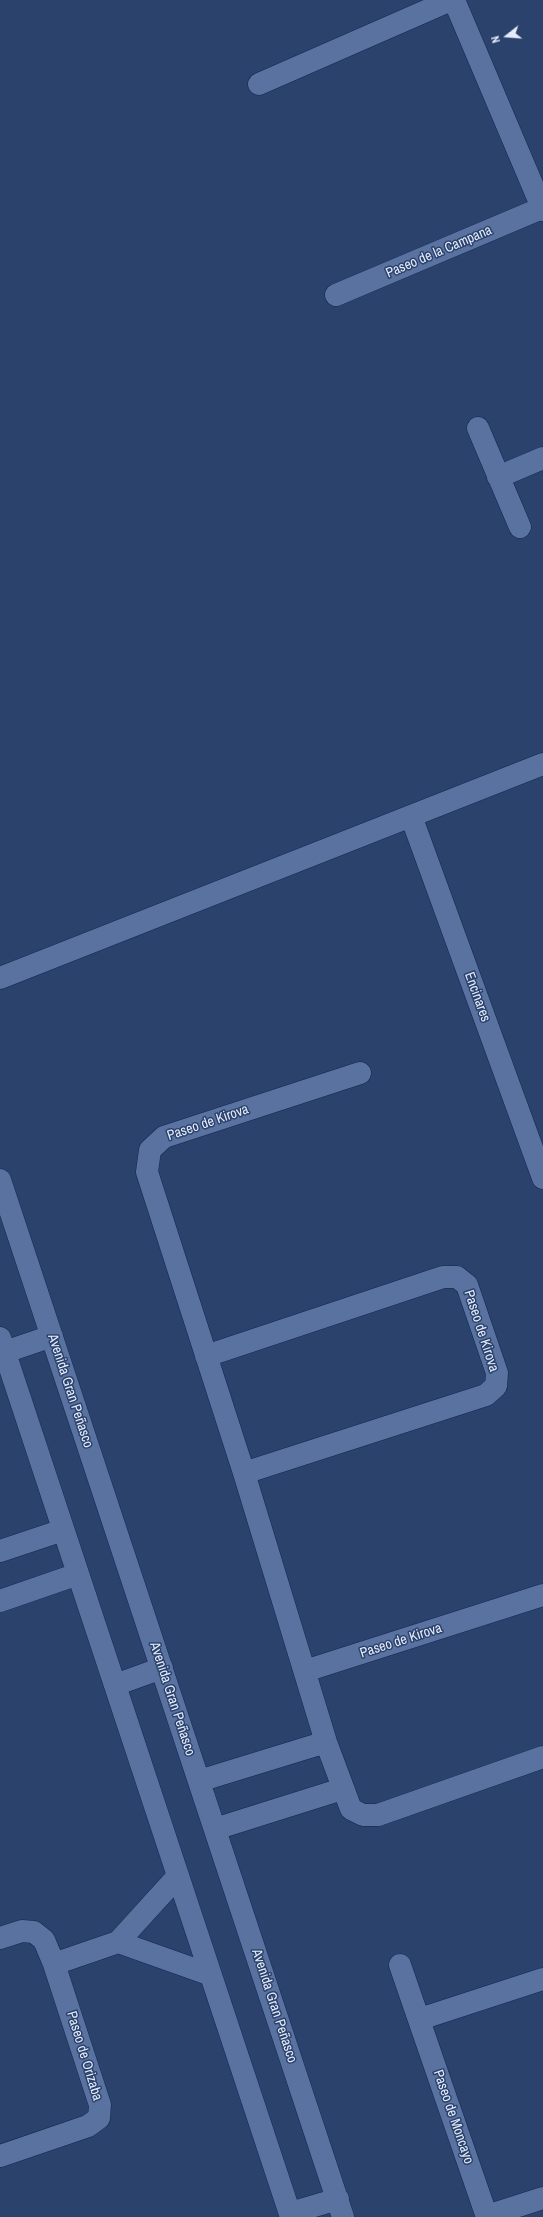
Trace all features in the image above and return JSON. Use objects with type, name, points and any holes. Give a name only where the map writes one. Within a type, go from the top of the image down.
[{"type":"street","points":[[259,84],[451,0]]},
{"type":"street","name":"Paseo de la Campana","points":[[336,295],[543,209],[454,0]]},
{"type":"street","points":[[478,428],[520,528]]},
{"type":"street","points":[[498,477],[543,458]]},
{"type":"street","points":[[0,978],[543,764]]},
{"type":"street","name":"Encinares","points":[[411,816],[543,1178]]},
{"type":"street","name":"Paseo de Kirova","points":[[360,1073],[164,1137],[150,1150],[147,1172],[244,1473],[326,1742],[342,1789],[351,1809],[363,1815],[378,1815],[543,1757]]},
{"type":"street","name":"Avenida Gran Peñasco","points":[[0,1180],[340,2208]]},
{"type":"street","name":"Paseo de Kirova","points":[[206,1356],[443,1277],[457,1277],[467,1285],[497,1373],[496,1386],[486,1395],[244,1473]]},
{"type":"street","points":[[52,1336],[2,1345],[291,2215],[340,2208]]},
{"type":"street","points":[[0,1551],[63,1530]]},
{"type":"street","points":[[0,1601],[78,1574]]},
{"type":"street","name":"Paseo de Kirova","points":[[304,1671],[543,1596]]},
{"type":"street","points":[[115,1686],[162,1668]]},
{"type":"street","points":[[199,1781],[326,1742]]},
{"type":"street","points":[[214,1828],[342,1789]]},
{"type":"street","points":[[54,1964],[118,1942],[178,1876]]},
{"type":"street","name":"Paseo de Orizaba","points":[[0,1938],[22,1931],[34,1932],[44,1940],[54,1964],[100,2105],[99,2118],[88,2126],[0,2156]]},
{"type":"street","points":[[118,1942],[211,1975]]},
{"type":"street","name":"Paseo de Moncayo","points":[[400,1965],[420,2019],[487,2216],[543,2198]]},
{"type":"street","points":[[420,2019],[543,1979]]}]
